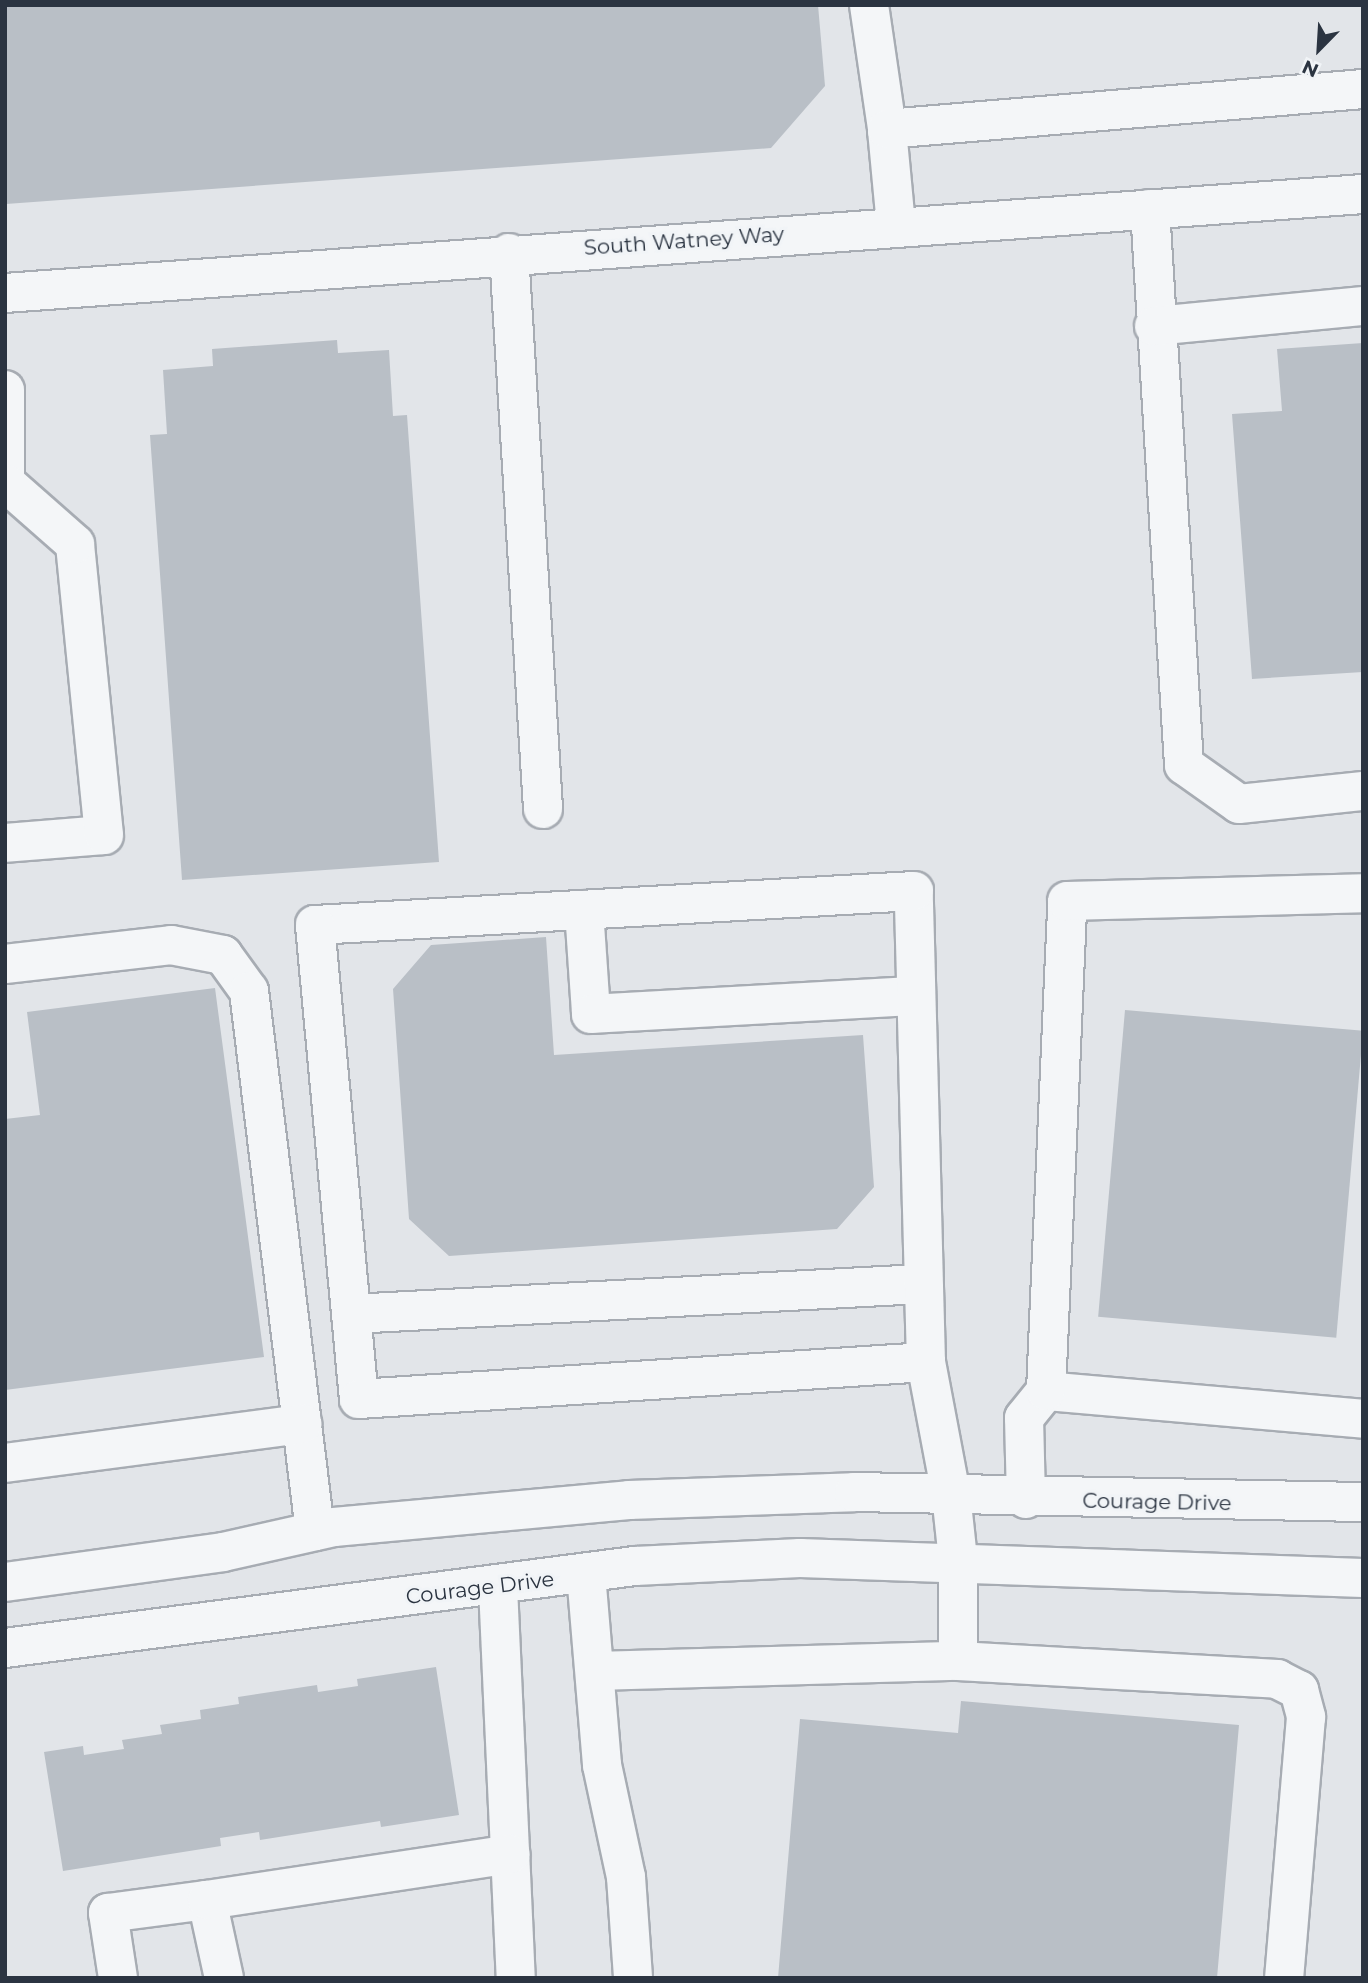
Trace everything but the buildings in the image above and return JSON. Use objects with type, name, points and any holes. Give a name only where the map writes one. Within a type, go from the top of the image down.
[{"type":"street","points":[[869,5],[887,129],[896,225]]},
{"type":"street","points":[[887,129],[1363,89]]},
{"type":"street","name":"South Watney Way","points":[[5,293],[509,253],[1363,194]]},
{"type":"street","points":[[1150,209],[1154,326],[1184,765],[1239,804],[1363,792]]},
{"type":"street","points":[[509,253],[543,809]]},
{"type":"street","points":[[1154,326],[1363,306]]},
{"type":"street","points":[[5,390],[6,486],[75,544],[104,835],[5,843]]},
{"type":"street","points":[[926,1362],[359,1399],[315,925],[914,891],[926,1362],[951,1494],[958,1560],[958,1661]]},
{"type":"street","points":[[1026,1499],[1024,1418],[1046,1391],[1067,901],[1363,893]]},
{"type":"street","points":[[584,910],[591,1014],[916,996]]},
{"type":"street","points":[[5,964],[171,945],[223,955],[249,991],[315,1531]]},
{"type":"street","points":[[351,1314],[922,1284]]},
{"type":"street","points":[[1046,1391],[1363,1419]]},
{"type":"street","points":[[5,1463],[302,1424]]},
{"type":"street","name":"Courage Drive","points":[[5,1582],[223,1552],[315,1531],[629,1500],[854,1492],[1026,1499],[1363,1502]]},
{"type":"street","name":"Courage Drive","points":[[5,1648],[498,1587],[635,1566],[800,1558],[958,1560],[1363,1578]]},
{"type":"street","points":[[586,1574],[602,1765],[626,1877],[633,1978]]},
{"type":"street","points":[[498,1587],[516,1978]]},
{"type":"street","points":[[595,1671],[958,1661],[1277,1679],[1299,1690],[1306,1717],[1284,1978]]},
{"type":"street","points":[[118,1978],[108,1913],[511,1854]]},
{"type":"street","points":[[207,1900],[224,1978]]}]
